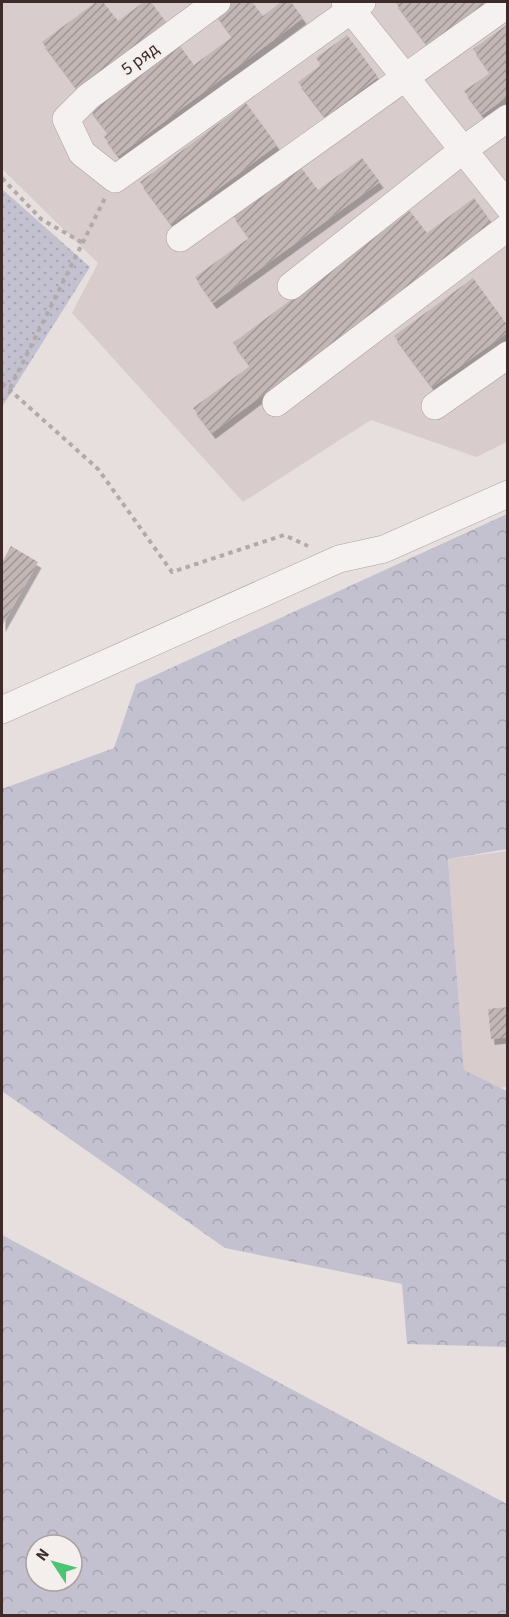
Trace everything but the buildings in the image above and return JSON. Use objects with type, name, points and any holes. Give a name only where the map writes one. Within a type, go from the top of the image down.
[{"type":"street","name":"5 ряд","points":[[115,179],[82,153],[66,119],[88,97],[217,2]]},
{"type":"street","points":[[180,238],[507,3]]},
{"type":"street","points":[[115,179],[353,4],[404,76],[507,206]]},
{"type":"street","points":[[291,286],[507,118]]},
{"type":"street","points":[[276,403],[507,227]]},
{"type":"street","points":[[435,406],[507,355]]},
{"type":"street","points":[[2,710],[339,559],[384,549],[507,494]]},
{"type":"path","points":[[2,178],[41,219],[83,243]]},
{"type":"path","points":[[10,388],[115,179]]},
{"type":"path","points":[[2,382],[98,469],[171,573],[284,535],[339,559]]},
{"type":"shaded area","points":[[2,2],[507,2],[507,442],[476,457],[371,420],[243,502],[72,313],[98,263],[2,169]]},
{"type":"shaded area","points":[[507,851],[507,1087],[497,1088],[464,1071],[448,859]]},
{"type":"green space","points":[[2,189],[90,267],[2,407]]},
{"type":"green space","points":[[507,514],[507,849],[448,859],[464,1070],[507,1091],[507,1347],[407,1344],[402,1284],[225,1248],[2,1091],[2,789],[114,748],[136,684]]},
{"type":"green space","points":[[2,1235],[507,1504],[507,1615],[2,1615]]}]
